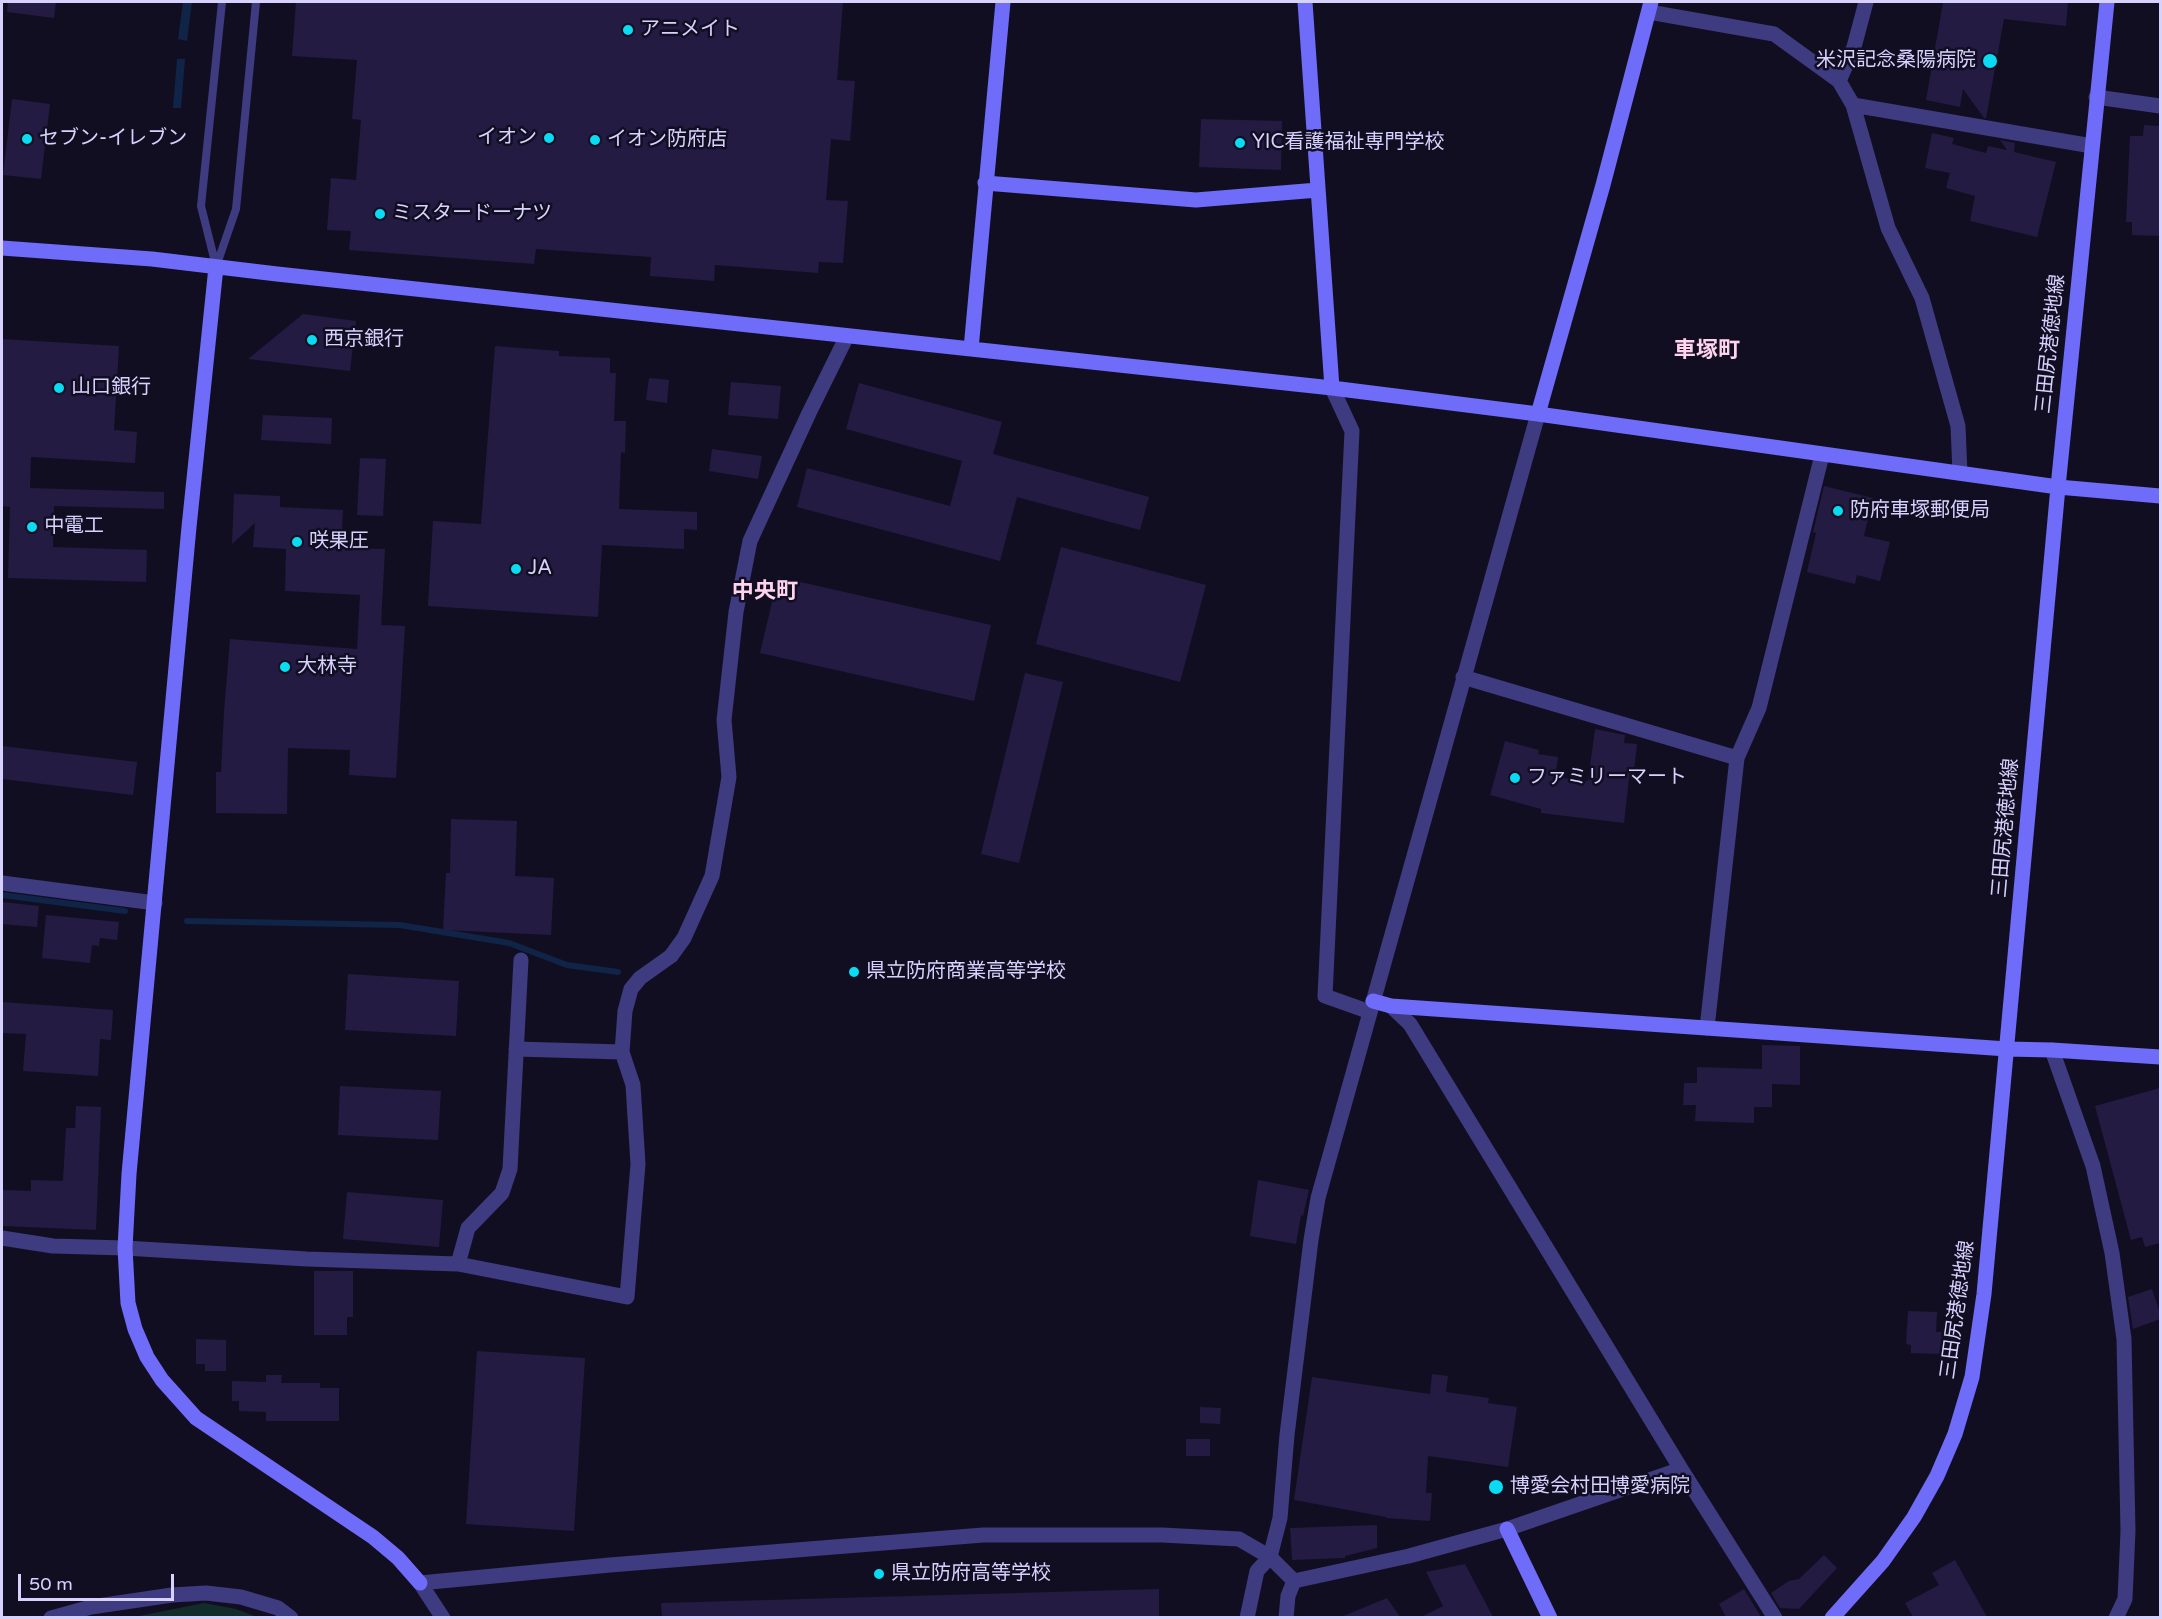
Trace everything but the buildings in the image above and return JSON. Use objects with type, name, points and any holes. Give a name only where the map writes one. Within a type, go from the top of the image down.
[{"type":"street","points":[[970,349],[1003,2]]},
{"type":"street","points":[[1305,2],[1332,388],[1352,431],[1325,996],[1371,1006],[2007,1049],[2160,1057]]},
{"type":"street","points":[[1839,81],[1854,47],[1866,2]]},
{"type":"street","name":"三田尻港徳地線","points":[[1832,1617],[1883,1561],[1914,1517],[1937,1476],[1955,1434],[1972,1377],[1984,1294],[2058,487],[2107,2]]},
{"type":"street","points":[[1246,1617],[1257,1571],[1270,1557],[1280,1518],[1288,1423],[1318,1198],[1650,7],[1774,34],[1839,81],[1853,105],[1888,228],[1922,298],[1958,426],[1960,473]]},
{"type":"street","points":[[2096,97],[2160,106]]},
{"type":"street","points":[[1853,105],[2092,146]]},
{"type":"street","points":[[986,183],[1196,200],[1318,190]]},
{"type":"street","points":[[2,248],[152,259],[1332,388],[1538,414],[2058,487],[2160,496]]},
{"type":"street","points":[[216,267],[189,527],[129,1174],[125,1248],[128,1303],[135,1329],[147,1357],[162,1380],[196,1418],[373,1537],[398,1558],[420,1583],[443,1617]]},
{"type":"street","points":[[2,1238],[53,1245],[307,1259],[458,1264],[627,1297],[638,1164],[633,1085],[622,1052],[625,1011],[631,989],[640,978],[671,956],[684,938],[712,876],[729,777],[724,720],[736,612],[750,541],[809,412],[847,336]]},
{"type":"street","points":[[1707,1028],[1737,758],[1759,708],[1822,455]]},
{"type":"street","points":[[1463,677],[1737,758]]},
{"type":"street","points":[[2,883],[155,903]]},
{"type":"street","points":[[458,1264],[468,1228],[502,1193],[510,1169],[521,960]]},
{"type":"street","points":[[1391,1006],[1410,1024],[1680,1469],[1775,1617]]},
{"type":"street","points":[[516,1049],[622,1052]]},
{"type":"street","points":[[2052,1050],[2093,1166],[2112,1253],[2124,1339],[2128,1531],[2125,1599],[2116,1617]]},
{"type":"street","points":[[1294,1581],[1409,1556],[1507,1529],[1680,1469]]},
{"type":"street","points":[[1507,1529],[1550,1617]]},
{"type":"street","points":[[420,1583],[983,1535],[1161,1535],[1239,1539],[1270,1557],[1294,1581]]},
{"type":"street","points":[[1286,1617],[1288,1596],[1294,1581]]},
{"type":"street","points":[[51,1617],[89,1612],[172,1595],[206,1593],[241,1597],[278,1608],[291,1617]]},
{"type":"lane","points":[[216,267],[201,206],[222,2]]},
{"type":"lane","points":[[216,267],[237,209],[256,2]]},
{"type":"green space","points":[[204,1603],[236,1609],[257,1617],[134,1617]]},
{"type":"water","points":[[183,2],[192,2],[187,41],[178,39]]},
{"type":"water","points":[[177,59],[185,59],[181,108],[173,108]]},
{"type":"waterway","points":[[2,895],[125,911]]},
{"type":"waterway","points":[[187,921],[400,925],[509,943],[567,965],[618,972]]},
{"type":"place","name":"アニメイト","points":[[628,30]]},
{"type":"place","name":"米沢記念桑陽病院","points":[[1990,61]]},
{"type":"place","name":"イオン","points":[[549,138]]},
{"type":"place","name":"セブン-イレブン","points":[[27,139]]},
{"type":"place","name":"イオン防府店","points":[[595,140]]},
{"type":"place","name":"YIC看護福祉専門学校","points":[[1240,143]]},
{"type":"place","name":"ミスタードーナツ","points":[[380,214]]},
{"type":"place","name":"西京銀行","points":[[312,340]]},
{"type":"place","name":"山口銀行","points":[[59,388]]},
{"type":"place","name":"防府車塚郵便局","points":[[1838,511]]},
{"type":"place","name":"中電工","points":[[32,527]]},
{"type":"place","name":"咲果圧","points":[[297,542]]},
{"type":"place","name":"JA","points":[[516,569]]},
{"type":"place","name":"大林寺","points":[[285,667]]},
{"type":"place","name":"ファミリーマート","points":[[1515,778]]},
{"type":"place","name":"県立防府商業高等学校","points":[[854,972]]},
{"type":"place","name":"博愛会村田博愛病院","points":[[1496,1487]]},
{"type":"place","name":"県立防府高等学校","points":[[879,1574]]},
{"type":"district","name":"車塚町","points":[[1707,351]]},
{"type":"district","name":"中央町","points":[[765,592]]}]
